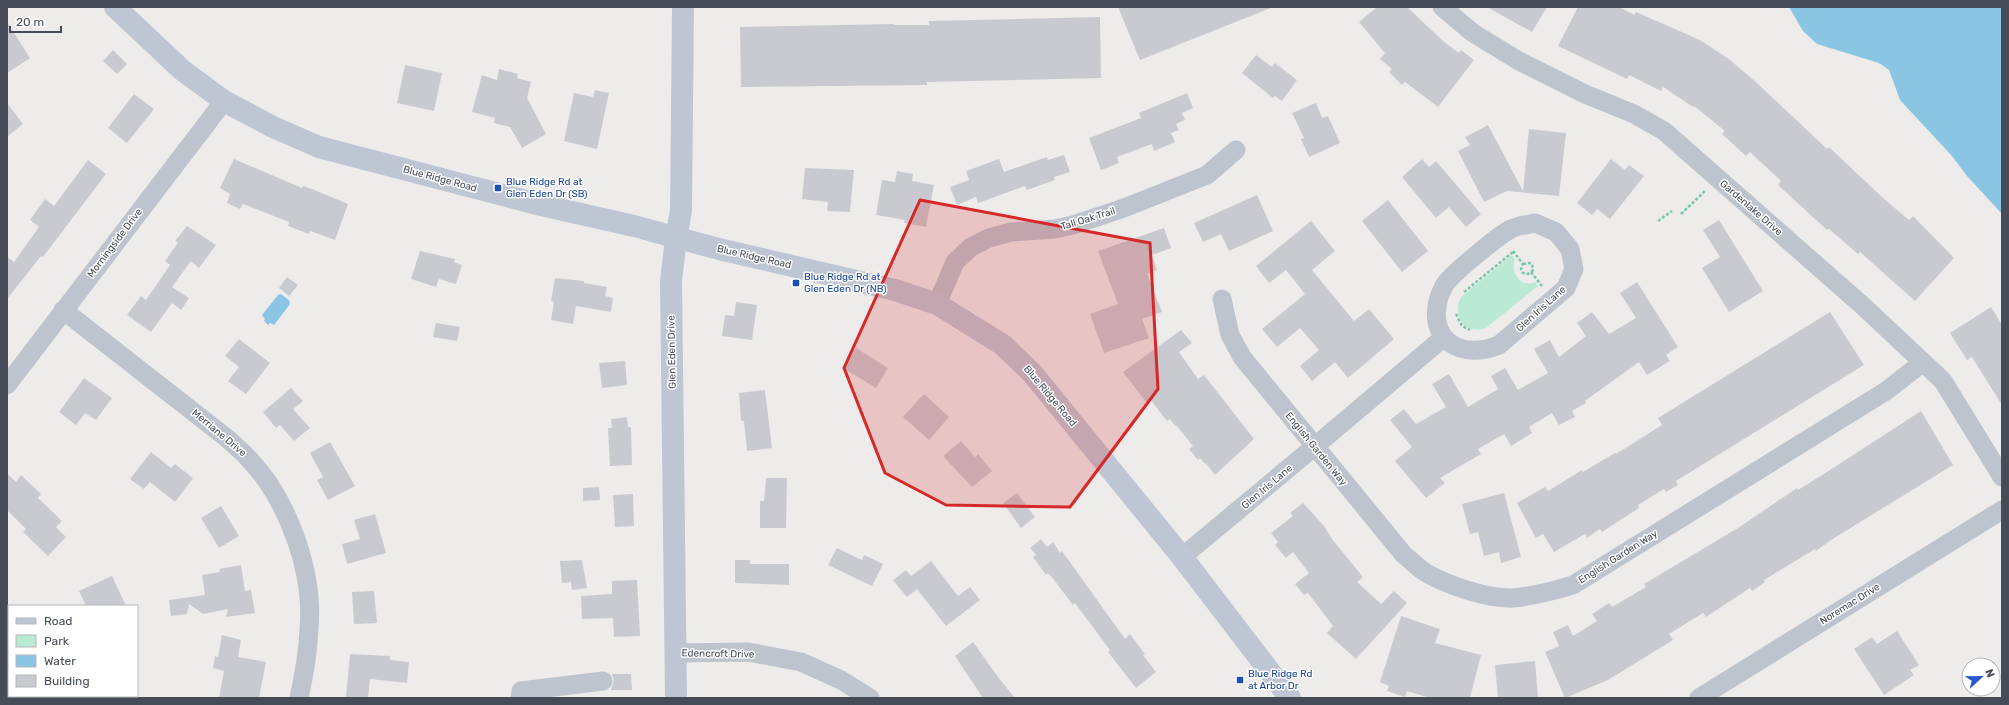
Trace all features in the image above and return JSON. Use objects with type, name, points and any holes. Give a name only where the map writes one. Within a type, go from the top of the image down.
[{"type":"main road","name":"Blue Ridge Road","points":[[115,7],[182,70],[224,101],[273,127],[319,147],[541,206],[634,226],[676,238],[895,290],[937,304],[1003,346],[1032,373],[1182,558],[1290,698]]},
{"type":"main road","name":"Glen Eden Drive","points":[[676,698],[671,281],[681,211],[683,7]]},
{"type":"street","name":"Gardenlake Drive","points":[[1442,7],[1473,33],[1519,61],[1585,94],[1634,114],[1664,131],[1863,306],[1922,363],[1943,381],[2002,477]]},
{"type":"street","name":"Morningside Drive","points":[[7,385],[224,101]]},
{"type":"street","name":"Tall Oak Trail","points":[[937,304],[956,262],[971,247],[989,238],[1011,232],[1055,230],[1124,208],[1208,175],[1236,150]]},
{"type":"street","name":"Glen Iris Lane","points":[[1535,223],[1556,232],[1570,249],[1574,269],[1566,288],[1553,300],[1499,345],[1486,351],[1459,349],[1442,338],[1437,309],[1439,296],[1446,282],[1500,236],[1512,228],[1535,223]]},
{"type":"street","name":"English Garden Way","points":[[1222,299],[1230,335],[1242,357],[1314,447],[1404,555],[1427,574],[1451,585],[1483,594],[1511,598],[1544,594],[1573,585],[1886,391],[1922,363]]},
{"type":"street","name":"Merriane Drive","points":[[63,310],[228,439],[248,458],[267,483],[282,508],[297,541],[308,594],[310,628],[299,698]]},
{"type":"street","name":"Glen Iris Lane","points":[[1182,558],[1442,338]]},
{"type":"street","name":"Noremac Drive","points":[[1699,698],[2002,510]]},
{"type":"street","name":"Edencroft Drive","points":[[675,653],[748,652],[802,662],[841,680],[870,698]]},
{"type":"street","points":[[520,698],[521,690],[603,681]]},
{"type":"path","points":[[1681,214],[1708,188]]},
{"type":"path","points":[[1658,221],[1672,211]]},
{"type":"path","points":[[1500,236],[1523,264]]},
{"type":"path","points":[[1460,295],[1513,252]]},
{"type":"path","points":[[1523,264],[1532,264],[1533,270],[1531,272]]},
{"type":"path","points":[[1523,264],[1521,270],[1523,273],[1528,274],[1531,272]]},
{"type":"path","points":[[1531,272],[1553,300]]},
{"type":"path","points":[[1536,290],[1541,285]]},
{"type":"path","points":[[1456,309],[1457,319],[1462,326],[1475,332]]},
{"type":"highlighted area","points":[[920,200],[1150,243],[1158,389],[1070,507],[946,505],[885,473],[844,368]]},
{"type":"green space","points":[[1512,255],[1515,259],[1514,269],[1518,278],[1525,283],[1530,284],[1535,282],[1538,286],[1486,328],[1478,330],[1466,326],[1459,317],[1458,304],[1461,297]]},
{"type":"water","points":[[1789,7],[2002,7],[2002,214],[1967,176],[1952,156],[1900,100],[1889,70],[1879,63],[1817,44],[1803,31]]},
{"type":"water","points":[[281,294],[289,300],[290,304],[274,325],[270,323],[268,325],[264,321],[265,319],[262,315],[278,295]]},
{"type":"building","points":[[1118,7],[1273,7],[1140,60]]},
{"type":"building","points":[[1377,7],[1407,7],[1443,41],[1459,53],[1461,50],[1474,60],[1438,107],[1405,82],[1402,85],[1389,72],[1392,69],[1380,59],[1385,53],[1359,22]]},
{"type":"building","points":[[1487,7],[1547,7],[1532,32]]},
{"type":"building","points":[[1578,7],[1619,7],[1634,15],[1636,12],[1700,40],[1729,59],[1758,84],[1827,149],[1829,147],[1883,198],[1909,220],[1913,216],[1954,258],[1915,301],[1860,252],[1858,254],[1829,229],[1827,230],[1778,185],[1781,181],[1750,152],[1746,156],[1722,134],[1725,131],[1694,106],[1693,107],[1663,87],[1661,91],[1629,75],[1627,79],[1558,46]]},
{"type":"building","points":[[1100,17],[1101,78],[927,82],[927,85],[741,87],[740,27],[894,24],[929,25],[929,21]]},
{"type":"building","points":[[7,22],[30,58],[7,73]]},
{"type":"building","points":[[113,50],[127,64],[117,74],[103,61]]},
{"type":"building","points":[[1256,55],[1272,67],[1275,63],[1297,80],[1282,101],[1275,96],[1273,98],[1242,73]]},
{"type":"building","points":[[405,65],[442,73],[434,111],[397,103]]},
{"type":"building","points":[[499,69],[518,74],[517,78],[531,82],[527,98],[546,134],[522,148],[510,127],[494,123],[495,118],[472,112],[482,75],[497,80]]},
{"type":"building","points":[[595,90],[609,93],[597,149],[564,141],[574,93],[593,97]]},
{"type":"building","points":[[1187,93],[1193,108],[1182,113],[1185,120],[1176,124],[1179,130],[1171,133],[1175,142],[1154,151],[1152,144],[1117,157],[1119,163],[1101,170],[1089,138],[1141,118],[1139,113]]},
{"type":"building","points":[[134,94],[154,109],[127,143],[108,128]]},
{"type":"building","points":[[7,103],[23,124],[7,137]]},
{"type":"building","points":[[1316,103],[1322,118],[1328,116],[1340,143],[1309,157],[1301,139],[1304,138],[1292,113]]},
{"type":"building","points":[[1488,125],[1523,191],[1529,129],[1566,133],[1559,196],[1507,191],[1484,202],[1458,151],[1470,145],[1465,137]]},
{"type":"building","points":[[1064,155],[1070,172],[1054,177],[1055,180],[1027,190],[1025,186],[978,203],[976,197],[957,205],[950,187],[969,180],[966,171],[999,159],[1004,172],[1047,157],[1048,160]]},
{"type":"building","points":[[234,159],[302,188],[303,186],[312,189],[348,204],[335,240],[310,231],[309,234],[288,226],[289,222],[243,204],[240,209],[227,203],[230,194],[220,188]]},
{"type":"building","points":[[1422,159],[1429,167],[1436,161],[1481,214],[1466,227],[1449,207],[1436,218],[1402,177]]},
{"type":"building","points":[[1611,159],[1625,170],[1629,165],[1644,176],[1610,219],[1597,209],[1592,215],[1577,203]]},
{"type":"building","points":[[88,160],[106,174],[43,257],[41,256],[7,299],[7,257],[14,262],[39,227],[30,220],[45,199],[54,206]]},
{"type":"building","points":[[805,168],[854,170],[850,212],[827,211],[828,202],[802,199]]},
{"type":"building","points":[[897,171],[913,174],[912,181],[934,185],[926,227],[904,223],[905,220],[876,215],[882,180],[895,182]]},
{"type":"building","points":[[1257,195],[1273,231],[1229,251],[1221,234],[1203,242],[1194,223]]},
{"type":"building","points":[[1388,200],[1428,251],[1402,272],[1362,221]]},
{"type":"building","points":[[1719,220],[1763,291],[1729,312],[1702,268],[1720,257],[1703,230]]},
{"type":"building","points":[[1311,221],[1335,251],[1312,270],[1354,321],[1369,309],[1394,339],[1348,378],[1335,362],[1312,381],[1300,366],[1319,350],[1300,328],[1277,347],[1262,329],[1305,294],[1286,270],[1269,283],[1256,266]]},
{"type":"building","points":[[187,226],[216,245],[199,268],[191,261],[172,287],[189,298],[181,310],[172,303],[151,332],[127,315],[141,296],[146,300],[170,265],[165,261],[178,243],[175,241]]},
{"type":"building","points":[[1164,228],[1171,248],[1152,255],[1157,270],[1147,274],[1162,312],[1142,319],[1149,338],[1104,353],[1090,314],[1118,304],[1098,251]]},
{"type":"building","points":[[420,251],[455,259],[454,262],[462,265],[456,284],[439,279],[436,287],[411,279]]},
{"type":"building","points":[[287,277],[298,285],[289,296],[279,288]]},
{"type":"building","points":[[555,278],[584,281],[584,283],[607,287],[605,296],[613,298],[611,312],[576,306],[573,324],[551,320],[554,302],[551,301]]},
{"type":"building","points":[[1637,282],[1678,347],[1666,355],[1670,361],[1647,375],[1639,362],[1585,401],[1586,403],[1572,411],[1575,417],[1559,425],[1552,413],[1529,427],[1532,433],[1511,446],[1504,434],[1478,449],[1481,454],[1440,478],[1445,483],[1426,498],[1395,461],[1412,447],[1390,420],[1404,409],[1416,424],[1446,407],[1432,384],[1449,374],[1468,407],[1498,389],[1491,376],[1505,368],[1518,390],[1548,373],[1534,349],[1550,340],[1559,357],[1586,336],[1577,323],[1592,312],[1609,334],[1636,318],[1620,293]]},
{"type":"building","points":[[736,302],[757,305],[752,340],[722,336],[725,315],[734,316]]},
{"type":"building","points":[[1991,307],[2002,325],[2002,405],[1972,357],[1967,360],[1950,333]]},
{"type":"building","points":[[1830,312],[1864,365],[1676,481],[1678,485],[1666,492],[1664,489],[1638,505],[1639,508],[1602,532],[1600,529],[1587,538],[1585,534],[1554,552],[1543,534],[1536,538],[1517,503],[1545,487],[1548,491],[1582,470],[1583,472],[1615,453],[1616,454],[1662,425],[1658,418]]},
{"type":"building","points":[[436,323],[460,327],[457,341],[433,337]]},
{"type":"building","points":[[1181,330],[1192,343],[1179,352],[1198,379],[1204,375],[1254,439],[1215,475],[1206,463],[1205,464],[1200,458],[1198,460],[1189,449],[1193,446],[1176,425],[1175,426],[1170,419],[1167,421],[1150,399],[1146,402],[1123,372]]},
{"type":"building","points":[[239,339],[270,363],[246,394],[228,381],[239,367],[225,356]]},
{"type":"building","points":[[856,348],[888,368],[876,388],[843,368]]},
{"type":"building","points":[[625,361],[627,385],[602,388],[599,363]]},
{"type":"building","points":[[84,378],[112,398],[96,420],[85,413],[76,425],[59,412]]},
{"type":"building","points":[[291,388],[303,401],[293,409],[310,428],[294,441],[280,425],[276,428],[263,412]]},
{"type":"building","points":[[765,390],[772,448],[747,451],[744,421],[741,421],[739,393]]},
{"type":"building","points":[[924,394],[949,417],[929,440],[903,417]]},
{"type":"building","points":[[1921,411],[1953,465],[1831,540],[1816,551],[1815,549],[1764,580],[1765,582],[1752,591],[1750,588],[1706,617],[1703,613],[1669,634],[1673,640],[1608,680],[1565,698],[1545,652],[1559,646],[1553,632],[1568,625],[1573,636],[1597,621],[1592,614],[1609,603],[1612,607],[1646,587],[1644,584],[1738,528],[1797,488],[1798,490]]},
{"type":"building","points":[[627,417],[628,427],[631,427],[632,465],[610,466],[608,428],[612,428],[611,419]]},
{"type":"building","points":[[961,441],[975,457],[978,454],[992,471],[972,487],[943,456]]},
{"type":"building","points":[[330,442],[355,486],[328,500],[317,480],[323,477],[310,453]]},
{"type":"building","points":[[151,452],[171,468],[175,464],[193,478],[175,502],[150,482],[144,489],[130,479]]},
{"type":"building","points":[[7,473],[16,482],[21,475],[41,494],[38,498],[62,521],[56,527],[66,537],[48,556],[23,532],[26,529],[7,510]]},
{"type":"building","points":[[766,478],[787,478],[786,528],[760,528],[760,501],[764,501]]},
{"type":"building","points":[[599,487],[600,500],[583,501],[583,488]]},
{"type":"building","points":[[1017,493],[1035,517],[1021,528],[1003,503]]},
{"type":"building","points":[[1504,493],[1521,557],[1501,563],[1499,552],[1484,556],[1478,532],[1470,534],[1462,504]]},
{"type":"building","points":[[633,494],[634,526],[615,527],[613,495]]},
{"type":"building","points":[[1303,503],[1324,526],[1332,539],[1363,577],[1357,582],[1381,604],[1394,591],[1407,603],[1356,659],[1327,633],[1333,626],[1308,593],[1304,595],[1295,584],[1309,573],[1293,552],[1286,558],[1275,545],[1278,542],[1271,533],[1293,516],[1290,513]]},
{"type":"building","points":[[221,506],[239,536],[219,548],[201,518]]},
{"type":"building","points":[[375,514],[386,553],[347,564],[342,544],[360,539],[354,520]]},
{"type":"building","points":[[1041,539],[1047,547],[1053,542],[1060,553],[1062,551],[1125,639],[1130,634],[1145,654],[1143,655],[1156,672],[1136,688],[1108,652],[1110,650],[1075,603],[1073,605],[1051,576],[1047,573],[1046,575],[1033,557],[1036,555],[1030,548]]},
{"type":"building","points":[[837,548],[862,560],[864,555],[883,564],[872,586],[828,565]]},
{"type":"building","points":[[582,560],[587,588],[572,590],[571,582],[562,583],[560,561]]},
{"type":"building","points":[[735,560],[750,560],[750,564],[789,564],[789,585],[735,583]]},
{"type":"building","points":[[931,561],[958,596],[970,587],[980,600],[946,626],[917,589],[907,597],[893,580],[906,570],[911,576]]},
{"type":"building","points":[[241,565],[245,591],[251,590],[255,613],[226,617],[228,609],[203,614],[189,604],[187,614],[171,616],[169,600],[205,595],[202,575],[220,572],[219,569]]},
{"type":"building","points":[[112,576],[126,605],[86,605],[79,591]]},
{"type":"building","points":[[637,580],[640,636],[614,637],[613,618],[582,619],[581,596],[612,594],[612,581]]},
{"type":"building","points":[[374,591],[377,623],[354,624],[352,592]]},
{"type":"building","points":[[1401,616],[1440,629],[1435,643],[1481,655],[1470,698],[1430,698],[1407,691],[1405,697],[1387,691],[1389,686],[1380,682]]},
{"type":"building","points":[[1897,631],[1919,665],[1910,670],[1914,675],[1884,695],[1854,649],[1872,637],[1877,644]]},
{"type":"building","points":[[222,635],[241,640],[238,657],[266,662],[259,698],[219,698],[224,671],[213,668],[215,656],[218,657]]},
{"type":"building","points":[[973,642],[1015,698],[983,698],[955,656]]},
{"type":"building","points":[[350,654],[390,656],[390,660],[409,662],[407,683],[370,679],[368,698],[346,697]]},
{"type":"building","points":[[1535,661],[1538,698],[1498,698],[1495,665]]},
{"type":"building","points":[[612,674],[631,674],[632,690],[611,690],[614,680]]},
{"type":"place","name":"Blue Ridge Rd at Glen Eden Dr (SB)","points":[[498,188]]},
{"type":"place","name":"Blue Ridge Rd at Glen Eden Dr (NB)","points":[[796,283]]},
{"type":"place","name":"Blue Ridge Rd at Arbor Dr","points":[[1240,680]]}]
